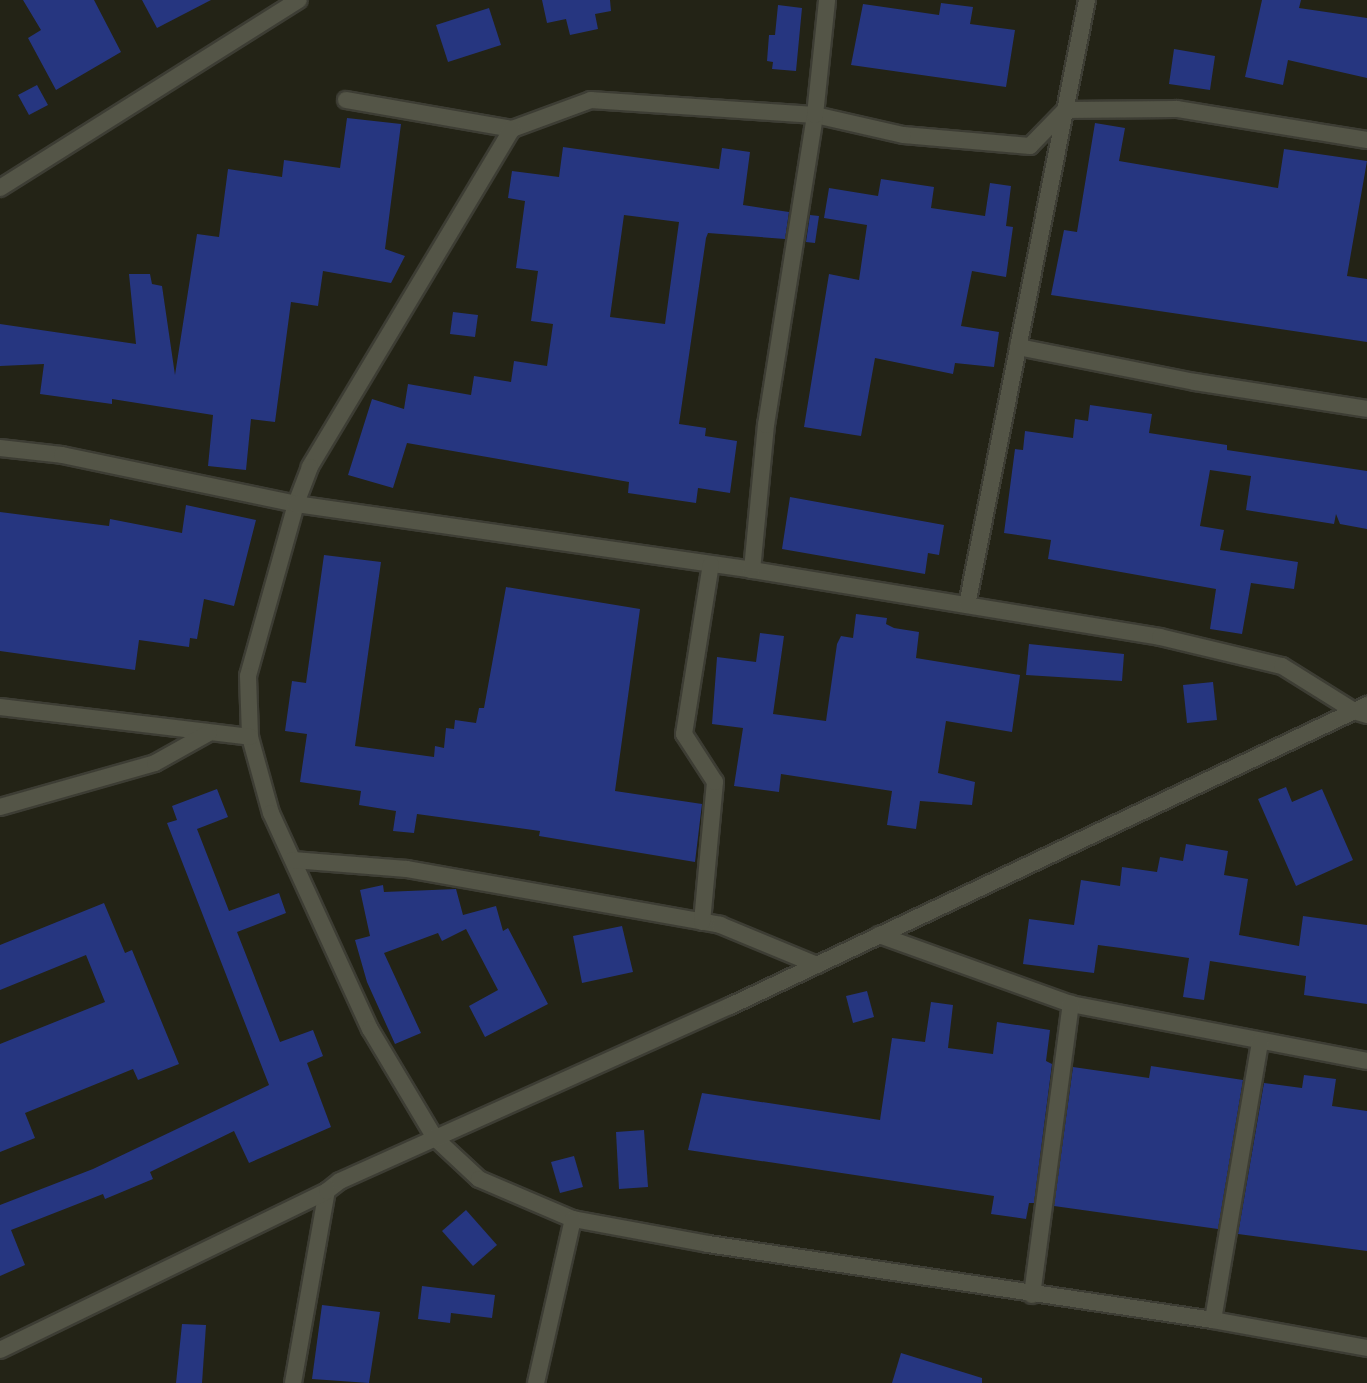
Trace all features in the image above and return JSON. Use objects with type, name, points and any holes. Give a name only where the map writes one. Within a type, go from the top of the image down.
[{"type":"street","points":[[0,188],[299,0]]},
{"type":"street","points":[[752,570],[765,425],[815,115],[827,0]]},
{"type":"street","points":[[967,605],[1087,0]]},
{"type":"street","points":[[346,100],[512,129],[591,100],[815,115],[903,135],[1030,147],[1065,110],[1177,109],[1367,140]]},
{"type":"street","points":[[512,129],[310,467],[296,504],[248,676],[250,737],[271,813],[370,1029],[435,1138],[479,1179],[573,1218],[708,1244],[1032,1295],[1213,1320],[1367,1348]]},
{"type":"street","points":[[1018,347],[1195,382],[1367,409]]},
{"type":"street","points":[[0,448],[62,454],[296,504],[752,570],[1160,637],[1282,666],[1362,710]]},
{"type":"street","points":[[702,921],[715,782],[684,734],[711,564]]},
{"type":"street","points":[[0,707],[250,737]]},
{"type":"street","points":[[0,1350],[327,1191],[340,1181],[817,965],[1362,710]]},
{"type":"street","points":[[0,807],[155,763],[209,733]]},
{"type":"street","points":[[292,860],[407,869],[702,921],[720,925],[817,965]]},
{"type":"street","points":[[879,935],[1071,1004],[1367,1060]]},
{"type":"street","points":[[1032,1295],[1071,1004]]},
{"type":"street","points":[[1213,1320],[1260,1041]]},
{"type":"street","points":[[293,1383],[327,1191]]},
{"type":"street","points":[[536,1383],[573,1218]]},
{"type":"building","points":[[23,0],[94,0],[121,52],[56,90],[28,38],[41,30]]},
{"type":"building","points":[[142,0],[211,0],[157,28]]},
{"type":"building","points":[[542,0],[610,0],[611,11],[595,14],[598,29],[570,35],[566,19],[547,23]]},
{"type":"building","points":[[1262,0],[1301,0],[1299,8],[1367,18],[1367,78],[1288,60],[1283,85],[1245,77]]},
{"type":"building","points":[[941,3],[973,7],[970,24],[1015,30],[1006,87],[851,65],[863,4],[939,15]]},
{"type":"building","points":[[778,5],[802,8],[796,71],[772,69],[773,62],[767,61],[769,35],[775,35]]},
{"type":"building","points":[[489,8],[501,45],[448,62],[436,25]]},
{"type":"building","points":[[1174,49],[1215,56],[1210,90],[1169,84]]},
{"type":"building","points":[[37,85],[48,105],[29,115],[18,95]]},
{"type":"building","points":[[347,118],[401,124],[385,249],[405,256],[391,283],[323,271],[318,306],[291,302],[275,422],[251,419],[246,470],[208,466],[213,415],[112,399],[112,404],[40,394],[44,364],[0,366],[0,324],[136,344],[129,274],[150,274],[152,284],[162,286],[175,375],[197,234],[219,237],[228,169],[282,177],[284,160],[340,168]]},
{"type":"building","points":[[1095,123],[1125,128],[1119,161],[1278,188],[1284,149],[1367,161],[1347,276],[1367,279],[1367,342],[1051,295],[1064,230],[1077,232]]},
{"type":"building","points":[[563,147],[719,169],[722,148],[750,152],[743,205],[789,212],[785,239],[708,233],[706,238],[679,424],[706,428],[705,436],[737,441],[730,493],[698,488],[696,503],[628,493],[629,482],[407,443],[393,488],[348,475],[372,399],[404,409],[408,384],[471,395],[474,376],[511,382],[514,361],[547,366],[553,324],[531,321],[538,271],[516,268],[525,201],[508,198],[512,171],[559,177]],"holes":[[[624,215],[679,222],[665,324],[610,317]]]},
{"type":"building","points":[[881,179],[934,187],[931,208],[985,216],[990,183],[1011,186],[1006,226],[1013,227],[1006,277],[972,271],[961,326],[999,332],[994,367],[955,363],[953,374],[875,358],[861,436],[804,427],[829,274],[859,280],[867,225],[824,218],[829,188],[878,196]]},
{"type":"building","points":[[810,215],[819,216],[815,243],[806,242]]},
{"type":"building","points":[[453,312],[478,315],[475,337],[450,334]]},
{"type":"building","points":[[1090,405],[1152,414],[1149,433],[1227,445],[1227,450],[1367,471],[1367,529],[1340,524],[1336,514],[1334,524],[1246,510],[1251,476],[1210,470],[1200,526],[1224,530],[1220,550],[1298,562],[1294,589],[1251,583],[1242,634],[1210,629],[1216,589],[1048,559],[1051,540],[1004,533],[1015,449],[1023,450],[1025,431],[1073,438],[1075,419],[1088,421]]},
{"type":"building","points":[[790,497],[944,525],[939,555],[928,553],[925,574],[782,549]]},
{"type":"building","points":[[186,505],[256,520],[234,606],[204,599],[197,639],[190,638],[189,647],[139,640],[135,670],[0,651],[0,512],[109,526],[110,519],[182,533]]},
{"type":"building","points":[[324,555],[381,562],[355,746],[434,757],[435,746],[444,748],[446,728],[454,729],[455,720],[476,723],[479,708],[484,708],[506,587],[640,609],[615,791],[702,804],[695,862],[539,836],[540,831],[417,814],[414,833],[393,831],[396,811],[359,805],[361,791],[300,782],[307,734],[285,731],[292,681],[306,683]]},
{"type":"building","points":[[856,614],[887,618],[886,624],[894,628],[919,632],[916,658],[1020,675],[1012,732],[946,721],[938,773],[975,782],[972,805],[920,801],[916,829],[887,825],[892,791],[781,774],[779,792],[734,786],[743,728],[712,724],[717,657],[756,662],[760,633],[784,636],[773,714],[826,721],[837,644],[841,636],[853,638]]},
{"type":"building","points":[[1029,644],[1124,654],[1122,681],[1026,675]]},
{"type":"building","points":[[1213,682],[1217,720],[1187,723],[1183,685]]},
{"type":"building","points":[[1286,787],[1292,802],[1322,789],[1353,860],[1296,886],[1258,799]]},
{"type":"building","points":[[217,789],[228,817],[197,829],[229,911],[279,893],[286,913],[237,932],[280,1042],[313,1030],[323,1056],[307,1063],[331,1127],[249,1163],[234,1131],[150,1172],[153,1179],[105,1199],[103,1194],[11,1230],[25,1265],[0,1276],[0,1205],[93,1169],[269,1085],[167,823],[177,820],[172,806]]},
{"type":"building","points":[[1186,844],[1228,851],[1224,875],[1248,879],[1239,935],[1299,946],[1303,916],[1367,925],[1367,1004],[1304,995],[1306,976],[1210,961],[1204,1000],[1183,997],[1189,958],[1098,945],[1094,973],[1023,964],[1029,919],[1074,925],[1081,880],[1120,886],[1122,867],[1157,872],[1160,857],[1183,861]]},
{"type":"building","points":[[383,885],[384,892],[456,889],[463,915],[496,906],[503,931],[508,928],[548,1004],[485,1037],[469,1006],[498,990],[466,929],[442,941],[438,933],[384,953],[421,1033],[395,1044],[367,982],[355,940],[370,936],[360,890]]},
{"type":"building","points":[[104,903],[125,953],[132,950],[179,1064],[138,1080],[133,1069],[25,1113],[35,1138],[0,1152],[0,1044],[105,1002],[86,955],[0,990],[0,945]]},
{"type":"building","points":[[622,926],[633,972],[582,983],[573,936]]},
{"type":"building","points":[[867,991],[874,1017],[853,1023],[846,996]]},
{"type":"building","points":[[931,1002],[953,1005],[948,1048],[993,1054],[997,1022],[1050,1030],[1046,1061],[1052,1064],[1034,1203],[1029,1203],[1026,1219],[991,1214],[994,1196],[688,1150],[702,1093],[880,1120],[892,1038],[925,1042]]},
{"type":"building","points":[[1151,1066],[1243,1080],[1218,1229],[1054,1206],[1073,1067],[1149,1078]]},
{"type":"building","points":[[1304,1075],[1336,1079],[1332,1106],[1367,1111],[1367,1251],[1238,1234],[1264,1083],[1302,1088]]},
{"type":"building","points":[[644,1130],[648,1187],[619,1189],[616,1132]]},
{"type":"building","points":[[574,1156],[583,1187],[560,1193],[551,1162]]},
{"type":"building","points":[[466,1210],[497,1245],[473,1266],[442,1231]]},
{"type":"building","points":[[422,1286],[495,1295],[492,1318],[451,1313],[450,1323],[418,1319]]},
{"type":"building","points":[[322,1305],[380,1312],[369,1383],[312,1379]]},
{"type":"building","points":[[182,1324],[206,1325],[202,1383],[176,1383]]},
{"type":"building","points":[[901,1353],[982,1378],[982,1383],[892,1383]]}]
